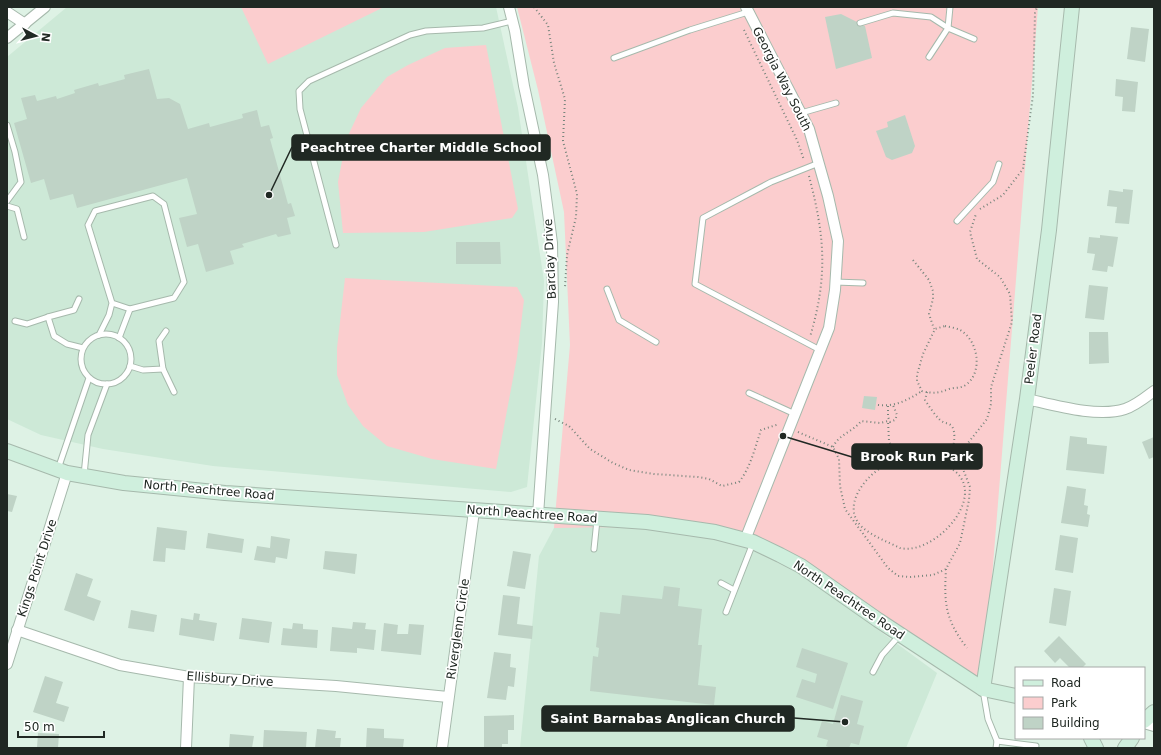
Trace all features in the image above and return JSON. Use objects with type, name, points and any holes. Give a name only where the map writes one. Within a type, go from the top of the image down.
[{"type":"street","points":[[7,38],[45,7]]},
{"type":"street","name":"Barclay Drive","points":[[509,7],[543,175],[552,243],[553,302],[538,515]]},
{"type":"street","name":"Peeler Road","points":[[983,690],[1027,399],[1049,230],[1072,7]]},
{"type":"street","name":"Georgia Way South","points":[[747,10],[809,129],[828,196],[838,241],[835,282],[829,328],[795,414],[749,541]]},
{"type":"street","points":[[7,12],[25,24]]},
{"type":"street","points":[[1027,399],[1077,410],[1099,412],[1125,409],[1154,391]]},
{"type":"street","name":"North Peachtree Road","points":[[7,451],[62,471],[124,483],[225,493],[647,522],[715,532],[749,541],[801,566],[900,635],[983,690],[1015,696]]},
{"type":"street","name":"Kings Point Drive","points":[[7,664],[62,471]]},
{"type":"street","name":"Riverglenn Circle","points":[[442,748],[474,511]]},
{"type":"street","name":"Ellisbury Drive","points":[[17,630],[120,665],[189,677],[336,686],[448,697]]},
{"type":"street","points":[[186,748],[189,677]]},
{"type":"street","points":[[1145,721],[1154,712]]},
{"type":"street","points":[[1092,739],[1096,748]]},
{"type":"street","points":[[1125,748],[1131,739]]},
{"type":"lane","points":[[929,57],[948,28],[950,7]]},
{"type":"lane","points":[[614,58],[690,30],[738,16],[747,10]]},
{"type":"lane","points":[[860,23],[893,13],[931,17],[948,28],[974,39]]},
{"type":"lane","points":[[336,245],[300,109],[299,91],[309,82],[410,35],[426,31],[483,28],[512,21]]},
{"type":"lane","points":[[801,113],[836,103]]},
{"type":"lane","points":[[7,125],[16,152],[21,182],[7,202]]},
{"type":"lane","points":[[819,163],[771,182],[703,218],[695,284],[820,350]]},
{"type":"lane","points":[[957,221],[993,182],[999,164]]},
{"type":"lane","points":[[99,335],[109,315],[112,302],[88,225],[95,211],[153,196],[164,204],[184,282],[174,298],[130,309],[112,302]]},
{"type":"lane","points":[[7,206],[17,209],[24,237]]},
{"type":"lane","points":[[835,282],[863,283]]},
{"type":"lane","points":[[607,289],[619,320],[656,342]]},
{"type":"lane","points":[[15,321],[27,324],[74,310],[79,299]]},
{"type":"lane","points":[[119,338],[130,309]]},
{"type":"lane","points":[[48,317],[54,336],[67,344],[83,348]]},
{"type":"lane","points":[[166,331],[158,341],[163,369],[174,392]]},
{"type":"lane","points":[[109,334],[119,338],[127,345],[131,355],[130,366],[125,375],[117,382],[107,384],[97,383],[89,378],[83,369],[81,358],[83,348],[90,340],[99,335],[109,334]]},
{"type":"lane","points":[[130,366],[143,370],[163,369]]},
{"type":"lane","points":[[62,471],[89,378]]},
{"type":"lane","points":[[83,476],[88,435],[107,384]]},
{"type":"lane","points":[[748,393],[795,414]]},
{"type":"lane","points":[[594,549],[597,519]]},
{"type":"lane","points":[[726,612],[749,541]]},
{"type":"lane","points":[[721,583],[734,590]]},
{"type":"lane","points":[[873,672],[882,655],[900,635]]},
{"type":"lane","points":[[983,690],[988,719],[997,741],[996,748]]},
{"type":"lane","points":[[997,741],[1036,746]]},
{"type":"path","points":[[738,16],[798,140],[817,205],[822,238],[823,272],[818,311],[808,344]]},
{"type":"path","points":[[913,260],[929,280],[933,291],[933,299],[929,314],[935,329],[923,354],[917,375],[917,381],[922,391]]},
{"type":"path","points":[[878,405],[893,405],[909,399],[922,391],[942,393],[949,389],[964,387],[972,378],[977,360],[974,345],[960,330],[945,326],[935,329]]},
{"type":"path","points":[[926,392],[925,400],[929,406],[941,421],[949,424],[954,431],[954,443],[948,466]]},
{"type":"path","points":[[833,447],[840,437],[858,425],[861,421],[880,423],[895,420],[896,412],[893,405]]},
{"type":"path","points":[[888,406],[889,441],[897,462]]},
{"type":"path","points":[[777,431],[785,409]]},
{"type":"path","points":[[911,459],[925,460],[948,466],[962,479],[964,484],[964,497],[959,513],[951,525],[932,541],[916,548],[900,548],[870,532],[857,524],[853,513],[853,507],[859,490],[880,469],[897,462],[911,459]]},
{"type":"path","points":[[964,497],[969,500]]},
{"type":"path","points":[[946,569],[945,592],[948,616],[956,634],[967,648]]},
{"type":"shaded area","points":[[67,7],[496,7],[518,108],[544,281],[542,343],[527,487],[511,492],[213,466],[103,449],[41,435],[7,419],[7,57]]},
{"type":"shaded area","points":[[570,515],[697,526],[784,561],[937,673],[906,748],[520,748],[539,556],[554,528]]},
{"type":"green space","points":[[241,7],[384,7],[268,64]]},
{"type":"green space","points":[[517,7],[1038,7],[983,689],[845,595],[745,540],[697,526],[554,528],[570,345],[564,212],[538,90]]},
{"type":"green space","points":[[486,45],[518,209],[512,218],[424,232],[343,233],[338,182],[346,140],[361,108],[387,77],[408,65],[445,48]]},
{"type":"green space","points":[[345,278],[517,287],[524,300],[517,357],[496,469],[432,459],[387,446],[363,426],[348,405],[337,375],[337,348]]},
{"type":"building","points":[[841,14],[865,26],[872,58],[836,69],[825,17]]},
{"type":"building","points":[[1131,27],[1149,29],[1145,62],[1127,59]]},
{"type":"building","points":[[149,69],[157,99],[169,98],[180,104],[188,129],[209,123],[210,127],[243,118],[242,114],[257,110],[261,127],[269,125],[273,138],[270,139],[288,204],[291,203],[295,216],[287,218],[291,234],[278,237],[276,234],[242,244],[244,247],[230,251],[234,264],[206,272],[198,244],[187,247],[179,218],[197,214],[187,178],[77,208],[73,194],[50,200],[44,179],[31,183],[14,123],[27,119],[21,98],[35,95],[37,101],[56,96],[57,99],[75,93],[74,90],[98,83],[99,86],[125,79],[124,75]]},
{"type":"building","points":[[1116,79],[1138,82],[1135,112],[1122,111],[1123,97],[1115,96]]},
{"type":"building","points":[[905,115],[915,146],[912,153],[892,160],[886,157],[876,131],[888,127],[887,122]]},
{"type":"building","points":[[1123,189],[1133,190],[1129,224],[1115,223],[1117,207],[1107,206],[1109,190],[1123,192]]},
{"type":"building","points":[[1100,235],[1118,237],[1113,267],[1108,266],[1107,272],[1092,270],[1095,254],[1087,253],[1089,237],[1100,238]]},
{"type":"building","points":[[456,242],[500,242],[501,264],[456,264]]},
{"type":"building","points":[[1089,285],[1108,287],[1104,320],[1085,318]]},
{"type":"building","points":[[1089,332],[1108,332],[1109,363],[1089,364]]},
{"type":"building","points":[[864,396],[877,397],[875,410],[862,408]]},
{"type":"building","points":[[1070,436],[1087,438],[1087,444],[1107,446],[1104,474],[1066,470]]},
{"type":"building","points":[[1154,437],[1154,457],[1149,459],[1142,442]]},
{"type":"building","points":[[1067,486],[1086,489],[1084,505],[1088,506],[1087,514],[1090,515],[1088,527],[1061,523]]},
{"type":"building","points":[[7,494],[17,496],[12,512],[7,511]]},
{"type":"building","points":[[157,527],[187,531],[185,550],[166,548],[165,562],[153,561]]},
{"type":"building","points":[[208,533],[244,539],[242,553],[206,548]]},
{"type":"building","points":[[1060,535],[1078,538],[1073,573],[1055,570]]},
{"type":"building","points":[[271,536],[290,539],[287,559],[276,557],[275,563],[254,560],[257,546],[270,548]]},
{"type":"building","points":[[325,551],[357,554],[355,574],[323,569]]},
{"type":"building","points":[[513,551],[531,554],[525,589],[507,586]]},
{"type":"building","points":[[76,573],[93,579],[87,596],[101,601],[94,621],[64,610]]},
{"type":"building","points":[[664,586],[680,588],[678,606],[702,609],[698,645],[702,645],[698,685],[716,687],[714,705],[590,691],[593,656],[598,657],[599,648],[596,647],[600,612],[620,614],[622,595],[662,599]]},
{"type":"building","points":[[1054,588],[1071,591],[1066,626],[1049,623]]},
{"type":"building","points":[[503,595],[520,597],[517,624],[533,626],[532,639],[498,635]]},
{"type":"building","points":[[131,610],[157,615],[154,632],[128,628]]},
{"type":"building","points":[[194,613],[200,614],[199,620],[217,623],[214,641],[179,635],[181,618],[193,620]]},
{"type":"building","points":[[242,618],[272,622],[269,643],[239,639]]},
{"type":"building","points":[[353,622],[366,623],[365,629],[376,630],[374,650],[357,648],[357,653],[330,651],[332,627],[352,629]]},
{"type":"building","points":[[293,623],[303,624],[303,629],[318,630],[317,648],[281,645],[283,628],[292,629]]},
{"type":"building","points":[[384,623],[398,625],[397,634],[408,634],[409,624],[424,625],[421,655],[381,651]]},
{"type":"building","points":[[1059,636],[1086,664],[1083,667],[1069,667],[1060,658],[1055,663],[1044,651]]},
{"type":"building","points":[[802,648],[848,663],[833,709],[796,697],[802,679],[815,683],[817,674],[796,667]]},
{"type":"building","points":[[494,652],[511,654],[510,667],[516,668],[514,687],[508,686],[506,700],[487,698]]},
{"type":"building","points":[[45,676],[63,682],[56,703],[69,707],[64,722],[33,712]]},
{"type":"building","points":[[841,695],[863,701],[857,724],[864,726],[859,745],[851,743],[849,748],[831,748],[826,746],[828,740],[817,737],[822,721],[833,724]]},
{"type":"building","points":[[514,715],[514,730],[508,730],[508,744],[502,744],[502,748],[484,748],[484,716]]},
{"type":"building","points":[[367,728],[384,729],[384,738],[404,739],[403,748],[366,748]]},
{"type":"building","points":[[317,729],[336,731],[335,738],[341,738],[340,748],[315,748]]},
{"type":"building","points":[[264,730],[307,732],[306,748],[263,748]]},
{"type":"building","points":[[38,733],[59,734],[58,748],[37,748]]},
{"type":"building","points":[[230,734],[254,736],[252,748],[229,748]]},
{"type":"place","name":"Peachtree Charter Middle School","points":[[269,195]]},
{"type":"place","name":"Brook Run Park","points":[[783,436]]},
{"type":"place","name":"Saint Barnabas Anglican Church","points":[[845,722]]}]
